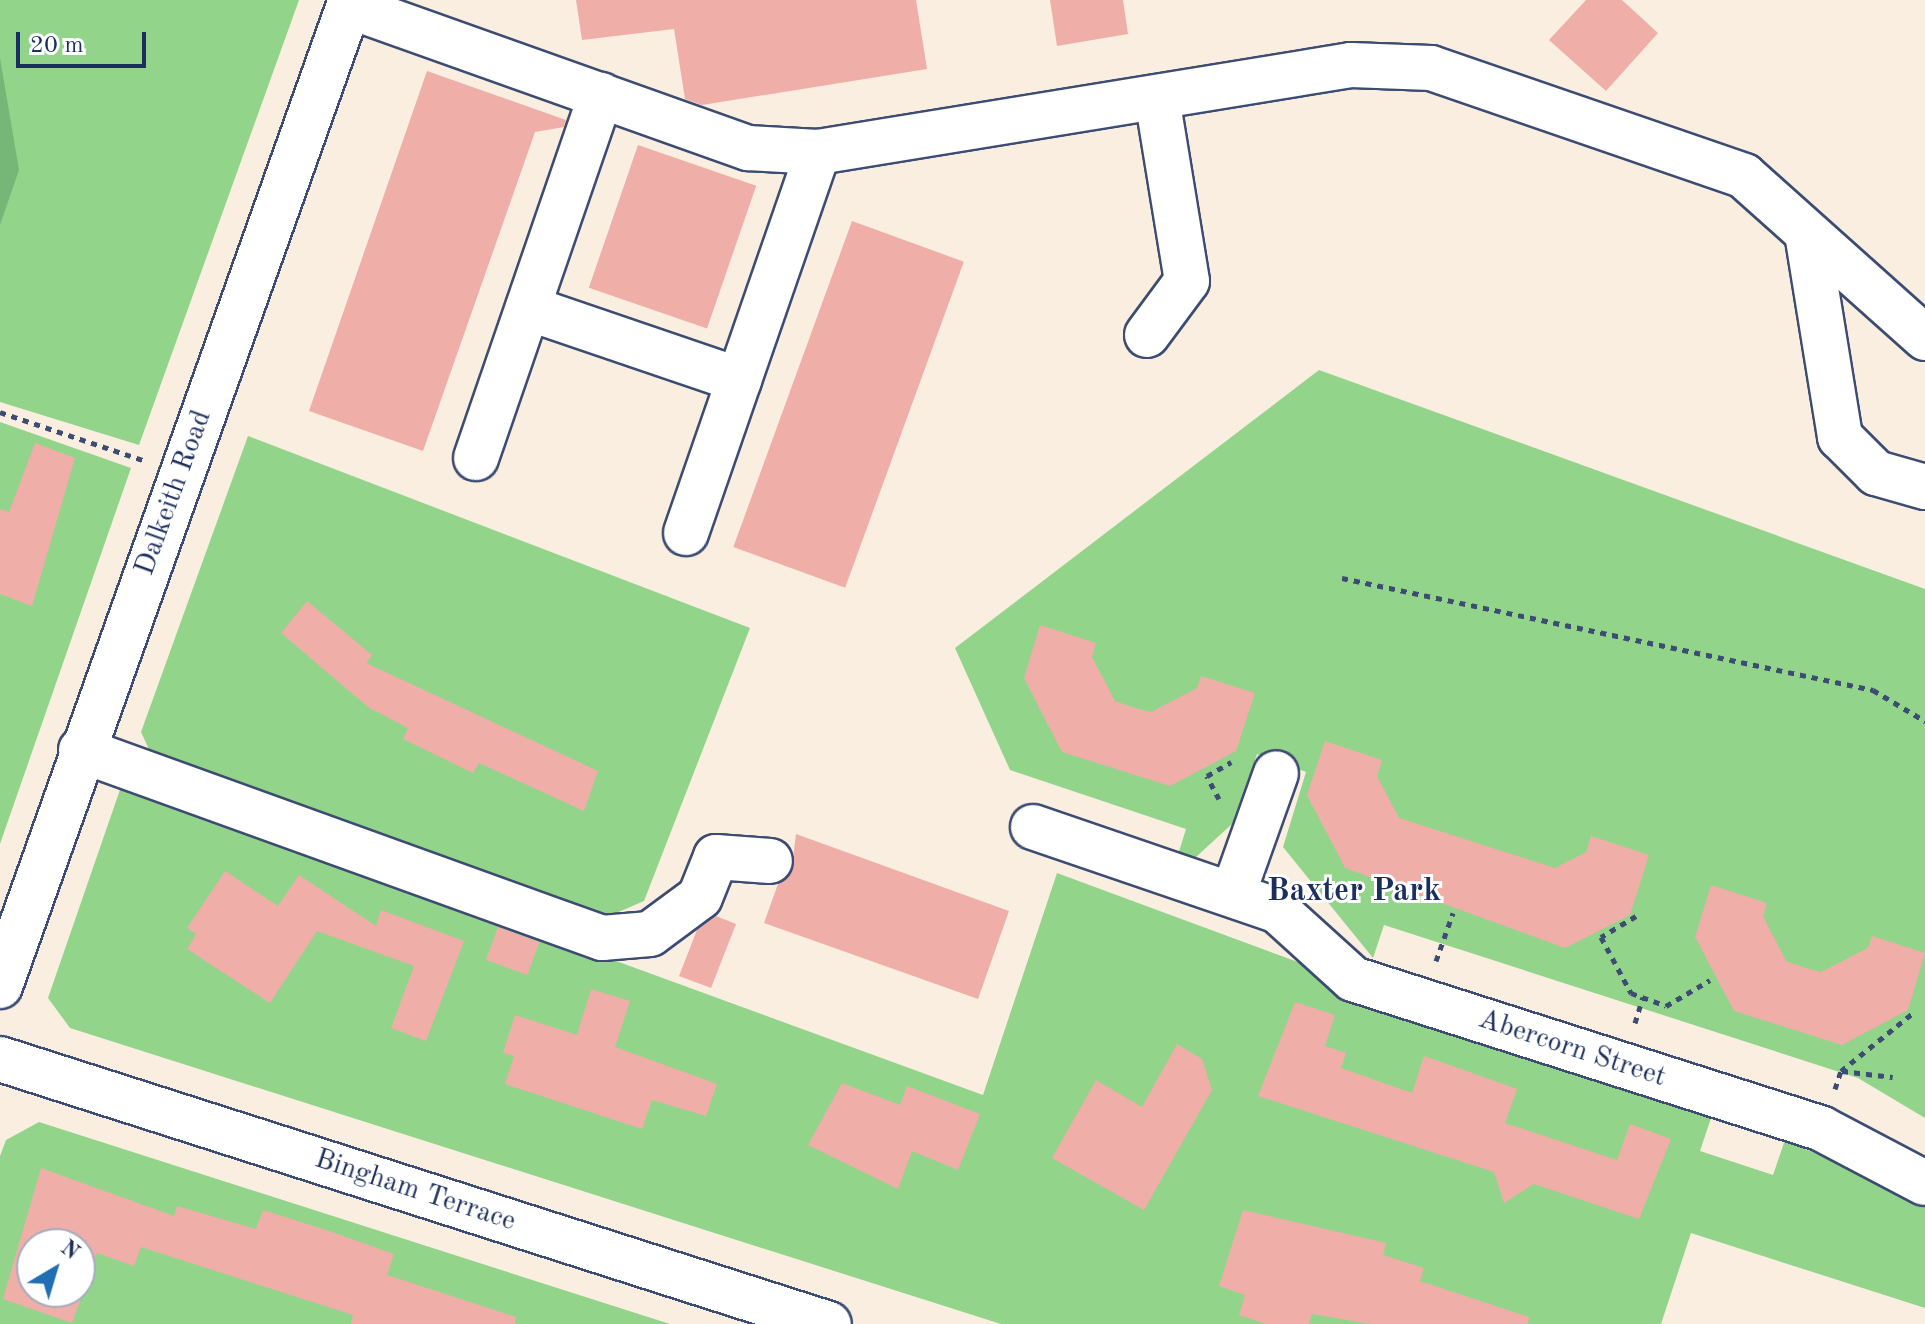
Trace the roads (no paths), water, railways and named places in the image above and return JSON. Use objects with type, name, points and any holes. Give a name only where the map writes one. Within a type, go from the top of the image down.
[{"type":"street","points":[[350,3],[748,148],[818,152],[1351,65],[1431,68],[1744,176],[1925,338]]},
{"type":"street","name":"Dalkeith Road","points":[[0,986],[81,750],[350,3]]},
{"type":"street","points":[[476,458],[601,95]]},
{"type":"street","points":[[1147,335],[1187,281],[1157,97]]},
{"type":"street","points":[[686,533],[818,152]]},
{"type":"street","points":[[1807,233],[1840,437],[1876,473],[1925,487]]},
{"type":"street","points":[[528,308],[739,380]]},
{"type":"street","points":[[81,750],[602,938],[650,934],[700,897],[716,857],[770,861]]},
{"type":"street","points":[[1233,894],[1276,773]]},
{"type":"street","name":"Abercorn Street","points":[[1033,827],[1278,911],[1353,979],[1822,1129],[1925,1183]]},
{"type":"street","name":"Bingham Terrace","points":[[0,1059],[829,1324]]},
{"type":"district","name":"Baxter Park","points":[[1354,892]]}]
